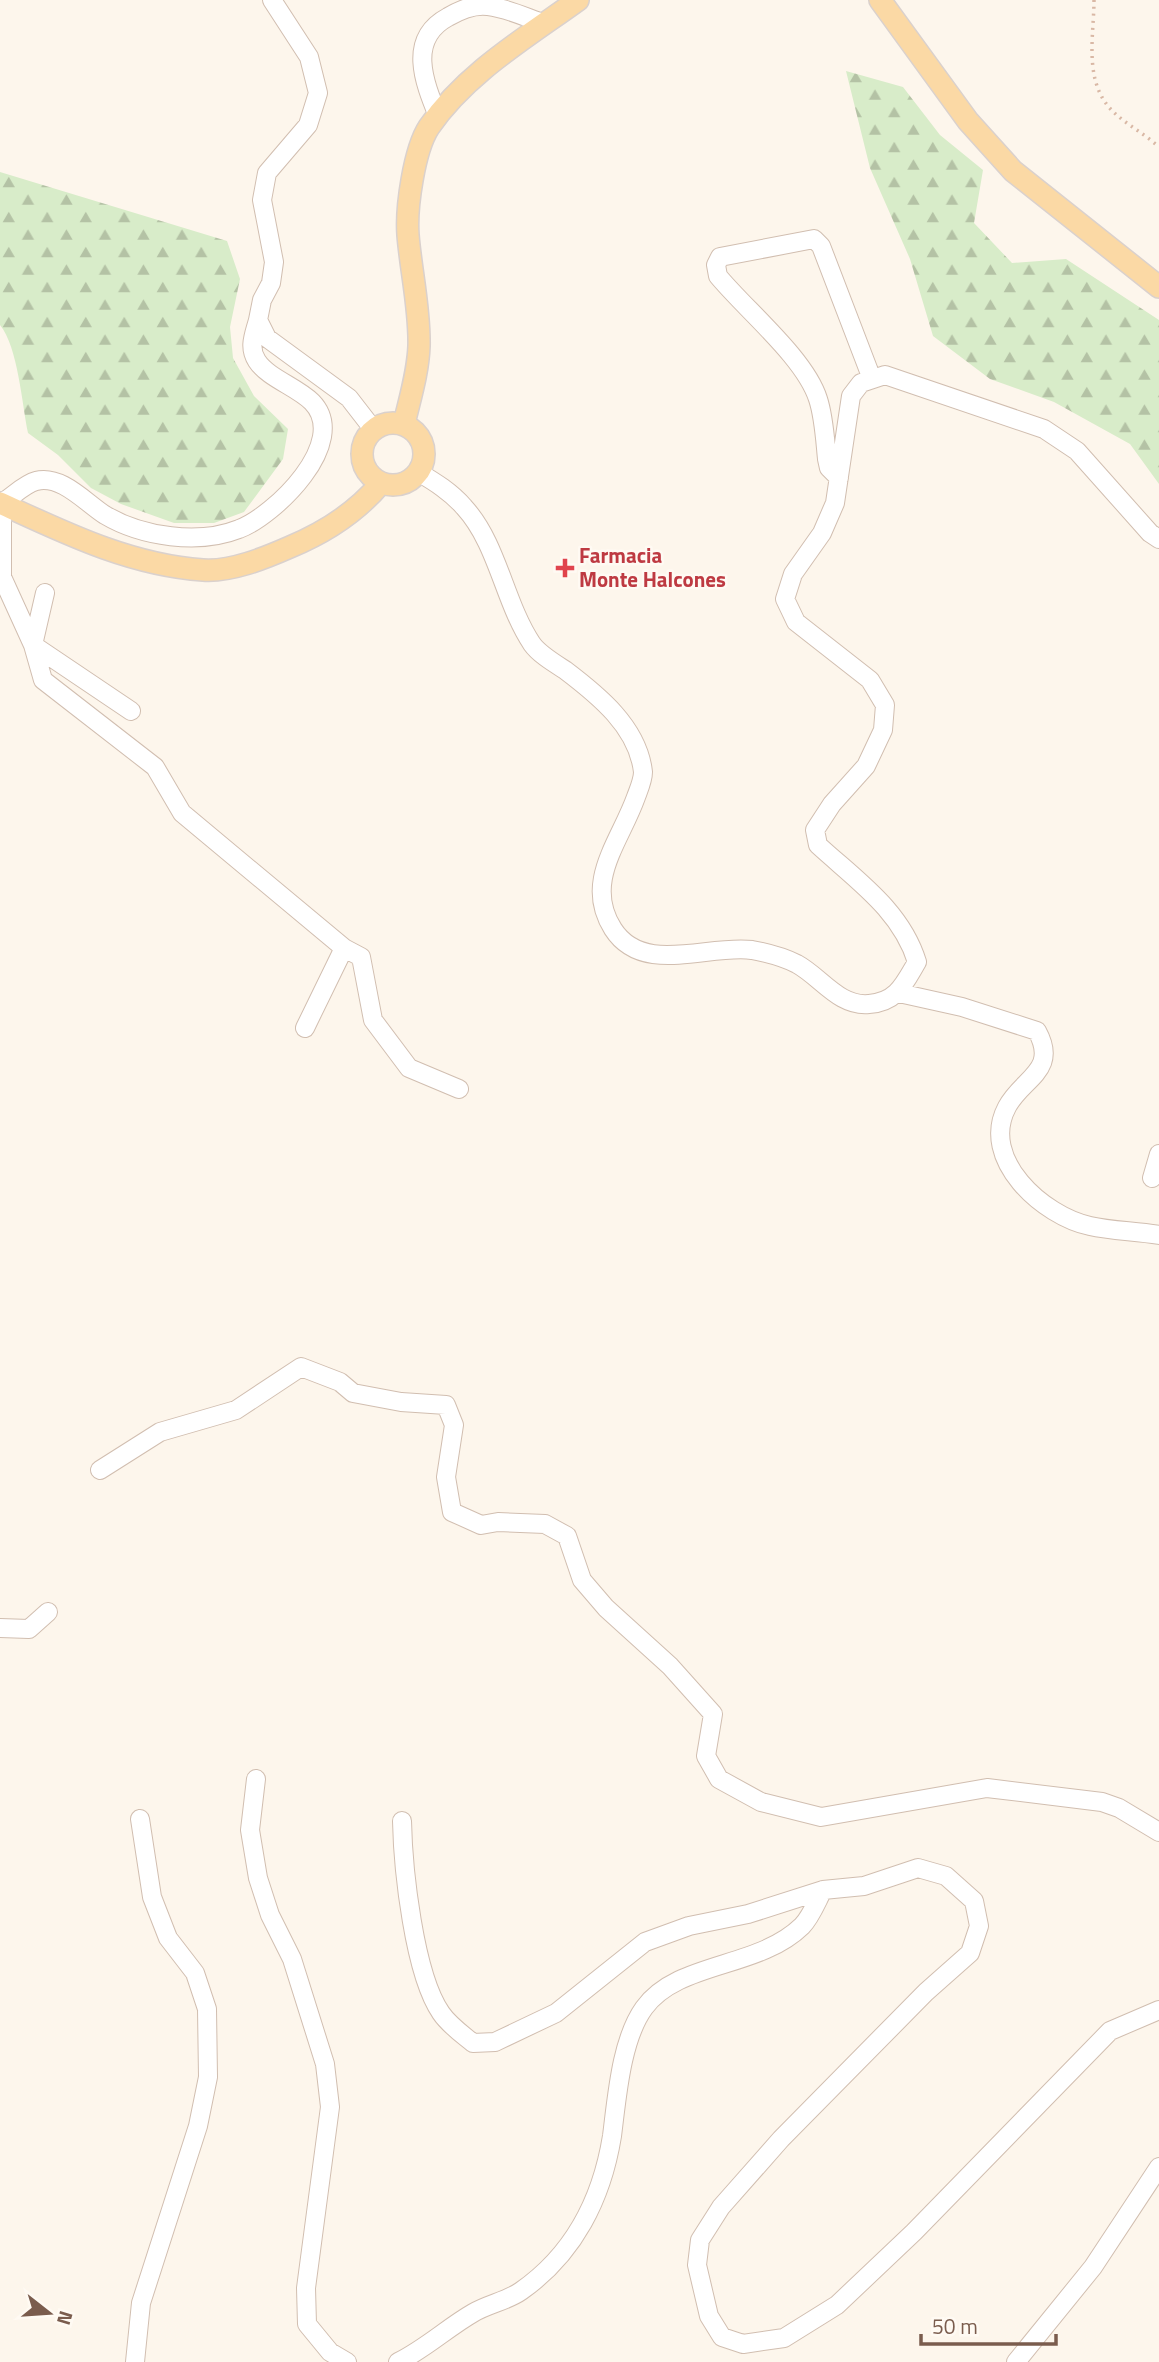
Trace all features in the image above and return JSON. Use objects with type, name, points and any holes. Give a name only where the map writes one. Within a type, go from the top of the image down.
[{"type":"main road","points":[[404,424],[414,384],[419,346],[408,232],[413,173],[428,129],[493,61],[578,0]]},
{"type":"main road","points":[[880,0],[968,121],[1013,171],[1159,287]]},
{"type":"main road","points":[[382,424],[404,424],[412,429],[423,444],[424,454],[418,472],[403,484],[381,483],[365,469],[362,447],[373,429],[382,424]]},
{"type":"main road","points":[[0,504],[70,536],[139,559],[205,570],[261,560],[325,532],[365,503],[381,483]]},
{"type":"street","points":[[272,0],[309,57],[318,93],[307,125],[267,173],[262,200],[274,262],[251,345],[257,362],[313,404],[321,419],[321,438],[312,464],[294,488],[271,510],[241,529],[215,536],[189,538],[151,532],[108,516],[54,481],[35,481],[0,504],[2,578],[33,645],[43,680],[155,767],[182,813],[344,948],[360,957],[373,1020],[409,1068],[459,1089]]},
{"type":"street","points":[[438,116],[427,91],[421,55],[425,37],[436,23],[461,10],[479,5],[492,6],[545,24]]},
{"type":"street","points":[[839,478],[829,468],[819,400],[811,384],[776,338],[718,276],[716,265],[720,257],[814,239],[821,246],[872,379]]},
{"type":"street","points":[[258,320],[267,338],[349,398],[365,415],[373,429]]},
{"type":"street","points":[[418,472],[447,489],[466,509],[489,549],[507,597],[533,646],[576,679],[625,725],[639,750],[643,775],[600,881],[601,903],[614,931],[637,951],[658,955],[746,950],[770,953],[798,965],[839,997],[866,1005],[886,1002],[899,993],[917,962],[910,939],[879,899],[818,845],[815,830],[832,804],[866,766],[883,730],[886,705],[870,680],[796,622],[785,599],[793,574],[822,533],[835,503],[852,396],[861,383],[885,375],[1044,429],[1077,451],[1150,534],[1159,539]]},
{"type":"street","points":[[33,645],[46,593]]},
{"type":"street","points":[[33,645],[131,711]]},
{"type":"street","points":[[305,1028],[344,948]]},
{"type":"street","points":[[899,993],[962,1007],[1037,1031],[1045,1045],[1044,1058],[1033,1079],[1007,1107],[999,1136],[1007,1163],[1033,1197],[1060,1214],[1088,1226],[1159,1235]]},
{"type":"street","points":[[1152,1178],[1159,1154]]},
{"type":"street","points":[[100,1470],[160,1432],[236,1410],[301,1367],[340,1382],[353,1393],[401,1402],[446,1405],[454,1424],[446,1477],[452,1512],[481,1525],[498,1522],[545,1524],[567,1536],[582,1580],[606,1608],[670,1666],[713,1714],[706,1756],[719,1779],[761,1802],[821,1817],[987,1788],[1102,1802],[1119,1808],[1159,1832]]},
{"type":"street","points":[[0,1628],[29,1629],[48,1612]]},
{"type":"street","points":[[256,1779],[250,1830],[258,1878],[270,1914],[292,1959],[321,2051],[330,2107],[306,2288],[307,2324],[330,2352],[348,2362]]},
{"type":"street","points":[[135,2362],[141,2303],[198,2126],[208,2077],[207,2009],[195,1973],[168,1938],[152,1897],[140,1819]]},
{"type":"street","points":[[402,1821],[402,1848],[426,1982],[441,2013],[473,2043],[495,2042],[556,2013],[645,1942],[663,1934],[748,1914],[823,1889],[864,1886],[918,1868],[946,1876],[974,1901],[979,1926],[971,1953],[926,1992],[781,2139],[721,2207],[700,2240],[697,2265],[709,2316],[722,2337],[743,2344],[758,2344],[784,2338],[837,2305],[914,2232],[1110,2031],[1159,2010]]},
{"type":"street","points":[[398,2362],[473,2313],[520,2293],[561,2259],[586,2218],[608,2159],[626,2052],[644,2008],[668,1985],[751,1958],[779,1943],[803,1925],[823,1889]]},
{"type":"street","points":[[1016,2362],[1093,2267],[1159,2167]]},
{"type":"path","points":[[1094,0],[1092,52],[1101,94],[1105,103],[1159,147]]},
{"type":"green space","points":[[846,71],[903,87],[940,135],[983,170],[974,223],[1012,263],[1066,259],[1159,320],[1159,484],[1130,444],[1054,402],[990,379],[933,336],[910,259],[870,168]]},
{"type":"green space","points":[[0,172],[227,241],[240,279],[230,327],[233,358],[254,396],[288,429],[283,459],[244,512],[214,523],[174,523],[121,504],[91,488],[58,455],[28,433],[19,376],[11,347],[0,325]]},
{"type":"place","name":"Farmacia Monte Halcones","points":[[565,568]]}]
